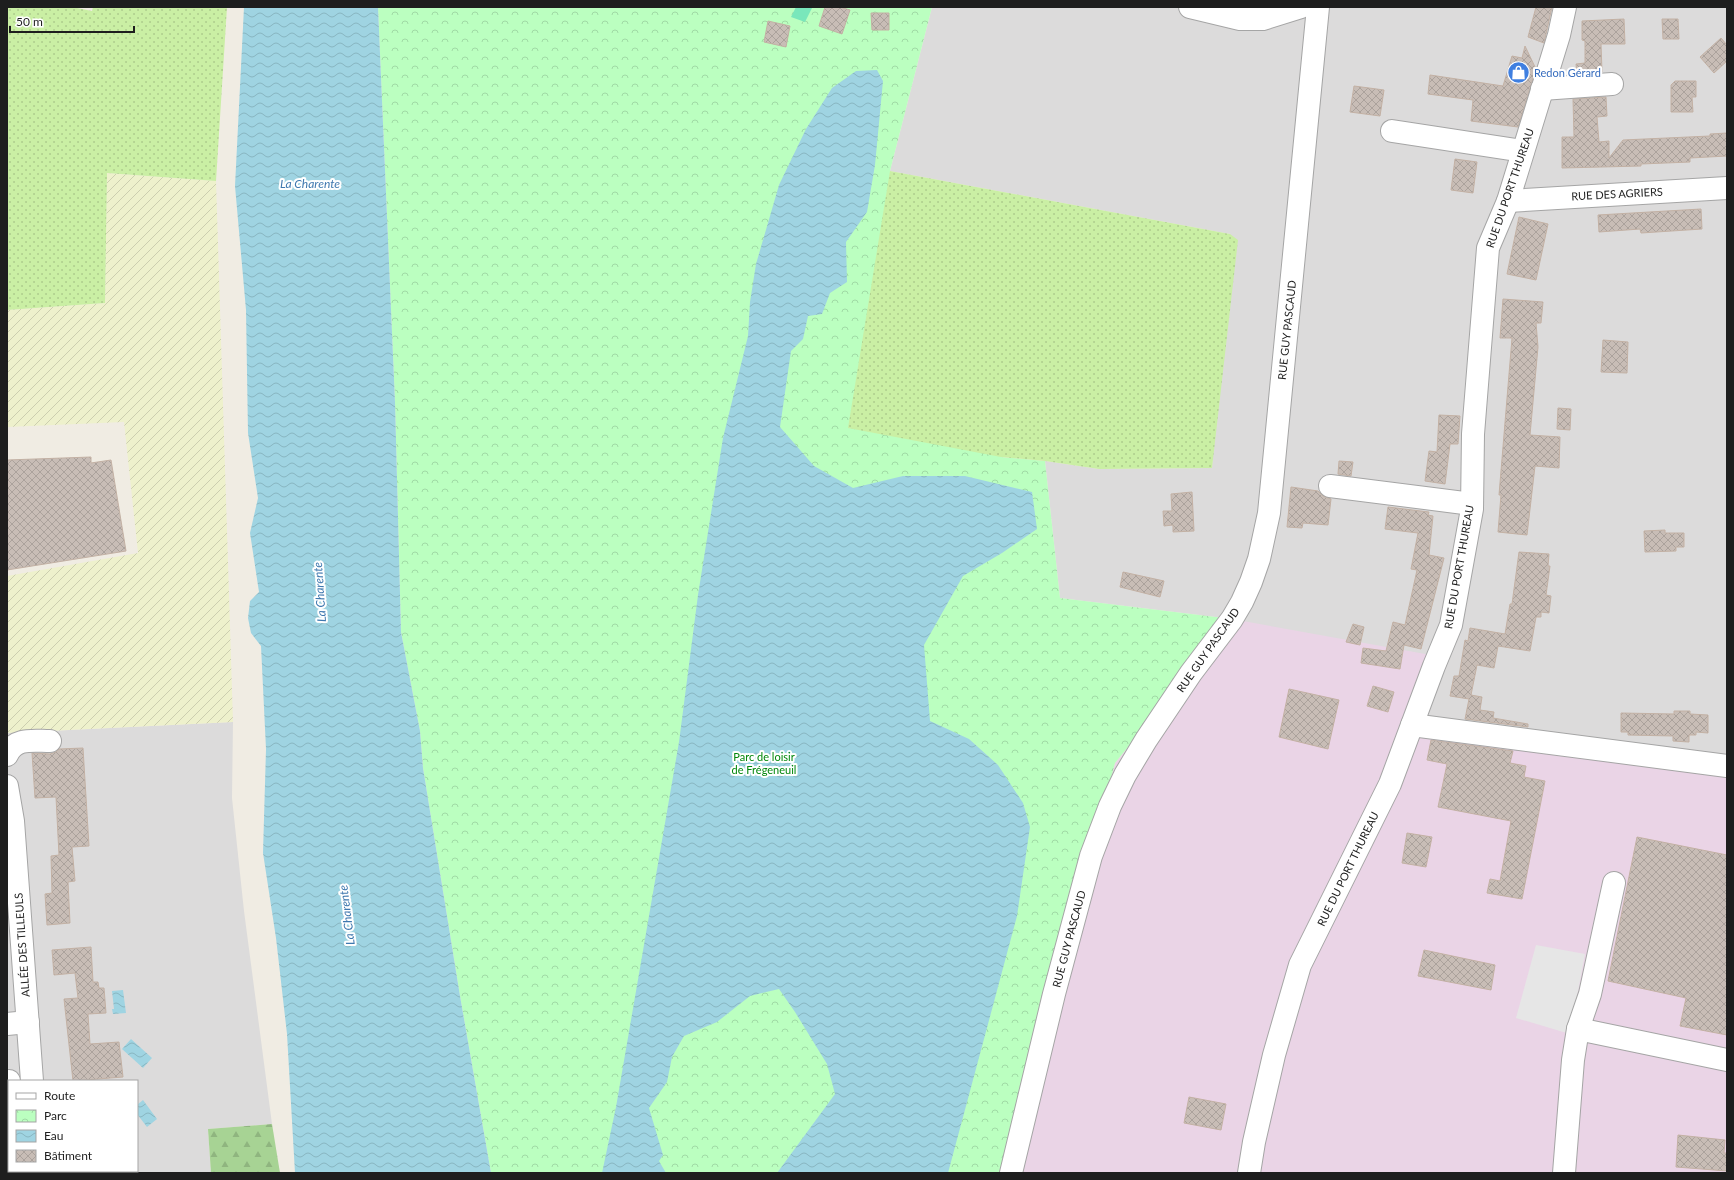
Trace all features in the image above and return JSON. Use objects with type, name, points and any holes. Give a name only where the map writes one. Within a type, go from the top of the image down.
[{"type":"street","points":[[1190,7],[1240,19],[1263,19],[1301,7]]},
{"type":"street","name":"RUE GUY PASCAUD","points":[[1011,1173],[1054,994],[1091,856],[1110,806],[1125,775],[1146,740],[1191,673],[1232,619],[1251,582],[1259,559],[1269,512],[1318,7]]},
{"type":"street","name":"RUE DU PORT THUREAU","points":[[1249,1173],[1254,1142],[1274,1055],[1300,966],[1390,784],[1451,625],[1472,504],[1473,434],[1488,248],[1508,201],[1565,7]]},
{"type":"street","points":[[1542,89],[1612,84]]},
{"type":"street","points":[[1392,131],[1523,151]]},
{"type":"street","name":"RUE DES AGRIERS","points":[[1508,201],[1727,188]]},
{"type":"street","points":[[1330,486],[1472,504]]},
{"type":"street","points":[[1412,725],[1727,766]]},
{"type":"street","points":[[7,755],[11,748],[24,741],[50,741]]},
{"type":"street","name":"ALLÉE DES TILLEULS","points":[[7,786],[13,821],[17,1023],[27,1080]]},
{"type":"street","points":[[1564,1173],[1573,1060],[1578,1029],[1590,994],[1614,883]]},
{"type":"street","points":[[1578,1029],[1727,1060]]},
{"type":"shaded area","points":[[932,7],[1727,7],[1727,762],[1413,732],[1232,619],[1060,598],[1045,461],[1099,469],[1212,468],[1230,234],[890,171]]},
{"type":"shaded area","points":[[1232,619],[1442,657],[1414,732],[1727,762],[1727,1173],[997,1173],[1115,763]]},
{"type":"shaded area","points":[[233,722],[232,798],[244,911],[272,1124],[208,1129],[211,1173],[7,1173],[7,733]]},
{"type":"shaded area","points":[[1536,945],[1585,954],[1570,1034],[1516,1018]]},
{"type":"green space","points":[[7,7],[72,7],[92,11],[93,7],[227,7],[216,181],[107,173],[105,303],[7,310]]},
{"type":"green space","name":"Parc de loisir de Frégeneuil","points":[[378,7],[932,7],[890,171],[1001,457],[1045,461],[1060,598],[1232,619],[1115,763],[1006,1173],[491,1173],[460,996],[423,768],[420,731],[401,632],[395,402]]},
{"type":"green space","points":[[796,7],[812,8],[805,22],[791,17]]},
{"type":"green space","points":[[890,171],[1230,234],[1238,240],[1212,468],[1099,469],[1045,461],[1001,457],[848,428]]},
{"type":"green space","points":[[107,173],[216,181],[233,722],[7,733],[7,576],[138,553],[124,422],[7,427],[7,310],[105,303]]},
{"type":"green space","points":[[272,1124],[280,1173],[211,1173],[208,1129]]},
{"type":"water","name":"La Charente","points":[[244,7],[378,7],[395,402],[401,632],[420,731],[423,768],[460,996],[491,1173],[295,1173],[287,1034],[276,938],[263,853],[266,749],[261,646],[251,633],[248,618],[250,601],[259,592],[250,533],[258,498],[248,433],[246,310],[235,186]]},
{"type":"water","points":[[877,70],[883,81],[875,165],[867,212],[846,242],[847,282],[830,293],[822,314],[808,316],[803,339],[791,351],[780,427],[814,466],[853,488],[903,476],[965,476],[1032,492],[1037,529],[1002,553],[963,576],[924,645],[930,721],[969,739],[998,765],[1023,803],[1030,827],[1017,916],[948,1173],[777,1173],[835,1094],[827,1064],[779,989],[750,996],[717,1022],[684,1036],[672,1057],[667,1082],[649,1108],[663,1155],[659,1161],[666,1173],[602,1173],[616,1107],[679,742],[698,595],[723,438],[748,336],[750,302],[756,264],[779,185],[806,129],[832,88],[856,71]]},
{"type":"water","points":[[123,990],[126,1013],[113,1014],[112,1009],[114,1009],[112,991]]},
{"type":"water","points":[[131,1039],[152,1058],[143,1068],[122,1049]]},
{"type":"water","points":[[143,1100],[157,1119],[147,1127],[138,1115],[138,1104]]},
{"type":"building","points":[[825,7],[840,7],[850,10],[842,34],[819,26]]},
{"type":"building","points":[[1536,7],[1552,7],[1544,43],[1528,37]]},
{"type":"building","points":[[871,13],[889,13],[889,30],[872,30]]},
{"type":"building","points":[[1624,19],[1625,44],[1601,44],[1602,72],[1577,74],[1576,64],[1585,63],[1585,41],[1582,40],[1582,21]]},
{"type":"building","points":[[1662,19],[1678,19],[1679,39],[1663,39]]},
{"type":"building","points":[[768,21],[790,26],[786,47],[764,42]]},
{"type":"building","points":[[1721,38],[1727,45],[1727,61],[1714,73],[1700,57]]},
{"type":"building","points":[[1525,46],[1536,69],[1518,127],[1471,121],[1473,100],[1428,94],[1430,75],[1503,86],[1512,56],[1522,58]]},
{"type":"building","points":[[1675,81],[1696,81],[1696,97],[1692,97],[1693,112],[1671,112],[1671,85]]},
{"type":"building","points":[[1354,86],[1384,90],[1380,116],[1350,112]]},
{"type":"building","points":[[1606,97],[1607,116],[1597,117],[1599,142],[1609,141],[1609,158],[1623,140],[1710,136],[1710,134],[1727,133],[1727,156],[1690,158],[1690,162],[1641,164],[1641,166],[1562,168],[1562,137],[1574,137],[1573,99]]},
{"type":"building","points":[[1455,159],[1477,162],[1473,193],[1451,190]]},
{"type":"building","points":[[1701,209],[1702,229],[1641,233],[1640,229],[1599,232],[1598,215]]},
{"type":"building","points":[[1519,217],[1548,224],[1536,280],[1507,274]]},
{"type":"building","points":[[1503,299],[1543,302],[1541,323],[1536,323],[1538,347],[1530,435],[1560,437],[1559,468],[1535,466],[1527,535],[1498,532],[1501,495],[1499,495],[1512,338],[1500,338]]},
{"type":"building","points":[[1603,340],[1628,342],[1627,373],[1601,372]]},
{"type":"building","points":[[1558,408],[1571,409],[1570,430],[1557,429]]},
{"type":"building","points":[[1439,415],[1460,416],[1458,444],[1450,444],[1445,484],[1425,481],[1429,451],[1437,452]]},
{"type":"building","points":[[91,457],[91,463],[111,460],[126,551],[7,570],[7,460]]},
{"type":"building","points":[[1339,461],[1353,462],[1351,476],[1338,474]]},
{"type":"building","points":[[1291,487],[1318,491],[1323,496],[1331,499],[1328,525],[1303,523],[1302,528],[1287,527]]},
{"type":"building","points":[[1192,492],[1194,531],[1173,532],[1173,525],[1164,526],[1163,511],[1172,511],[1171,494]]},
{"type":"building","points":[[1388,507],[1429,512],[1428,515],[1433,516],[1429,555],[1444,558],[1421,649],[1404,645],[1400,669],[1361,663],[1363,648],[1386,651],[1393,622],[1405,625],[1417,570],[1411,569],[1418,533],[1385,529]]},
{"type":"building","points":[[1665,530],[1665,533],[1684,533],[1684,547],[1676,547],[1676,551],[1645,552],[1644,531]]},
{"type":"building","points":[[1519,552],[1549,554],[1548,566],[1550,566],[1546,595],[1551,596],[1549,613],[1541,612],[1541,617],[1536,617],[1530,651],[1498,646],[1494,668],[1477,665],[1471,695],[1482,697],[1480,710],[1494,712],[1493,718],[1528,724],[1528,727],[1465,719],[1469,699],[1450,696],[1454,676],[1459,676],[1465,640],[1468,641],[1470,628],[1505,634],[1510,604],[1512,604]]},
{"type":"building","points":[[1123,572],[1164,581],[1160,597],[1120,587]]},
{"type":"building","points":[[1353,624],[1364,627],[1360,645],[1346,642]]},
{"type":"building","points":[[1373,686],[1394,692],[1388,712],[1367,706]]},
{"type":"building","points":[[1289,689],[1339,700],[1328,749],[1279,737]]},
{"type":"building","points":[[1674,711],[1690,711],[1690,714],[1708,715],[1708,733],[1696,732],[1696,735],[1689,735],[1689,742],[1673,741],[1673,736],[1628,735],[1628,732],[1621,732],[1621,713],[1674,714]]},
{"type":"building","points":[[1431,740],[1513,751],[1510,763],[1526,766],[1524,777],[1545,781],[1522,899],[1487,893],[1490,879],[1500,881],[1511,821],[1438,807],[1447,764],[1427,760]]},
{"type":"building","points":[[83,748],[89,846],[72,847],[75,881],[68,882],[70,923],[47,925],[45,894],[52,893],[51,856],[59,855],[56,797],[35,798],[32,753],[50,754],[59,749]]},
{"type":"building","points":[[1407,833],[1432,837],[1426,867],[1402,863]]},
{"type":"building","points":[[1637,837],[1727,855],[1727,1035],[1680,1026],[1686,998],[1608,981]]},
{"type":"building","points":[[91,947],[93,982],[98,982],[99,988],[104,988],[106,1013],[88,1014],[90,1044],[119,1042],[123,1077],[73,1080],[64,999],[78,998],[75,973],[54,975],[52,950]]},
{"type":"building","points":[[1424,950],[1495,965],[1491,990],[1418,976]]},
{"type":"building","points":[[1189,1097],[1226,1104],[1221,1130],[1184,1123]]},
{"type":"building","points":[[1678,1135],[1725,1140],[1724,1153],[1727,1153],[1727,1171],[1676,1167]]},
{"type":"place","name":"Redon Gérard","points":[[1519,73]]}]
